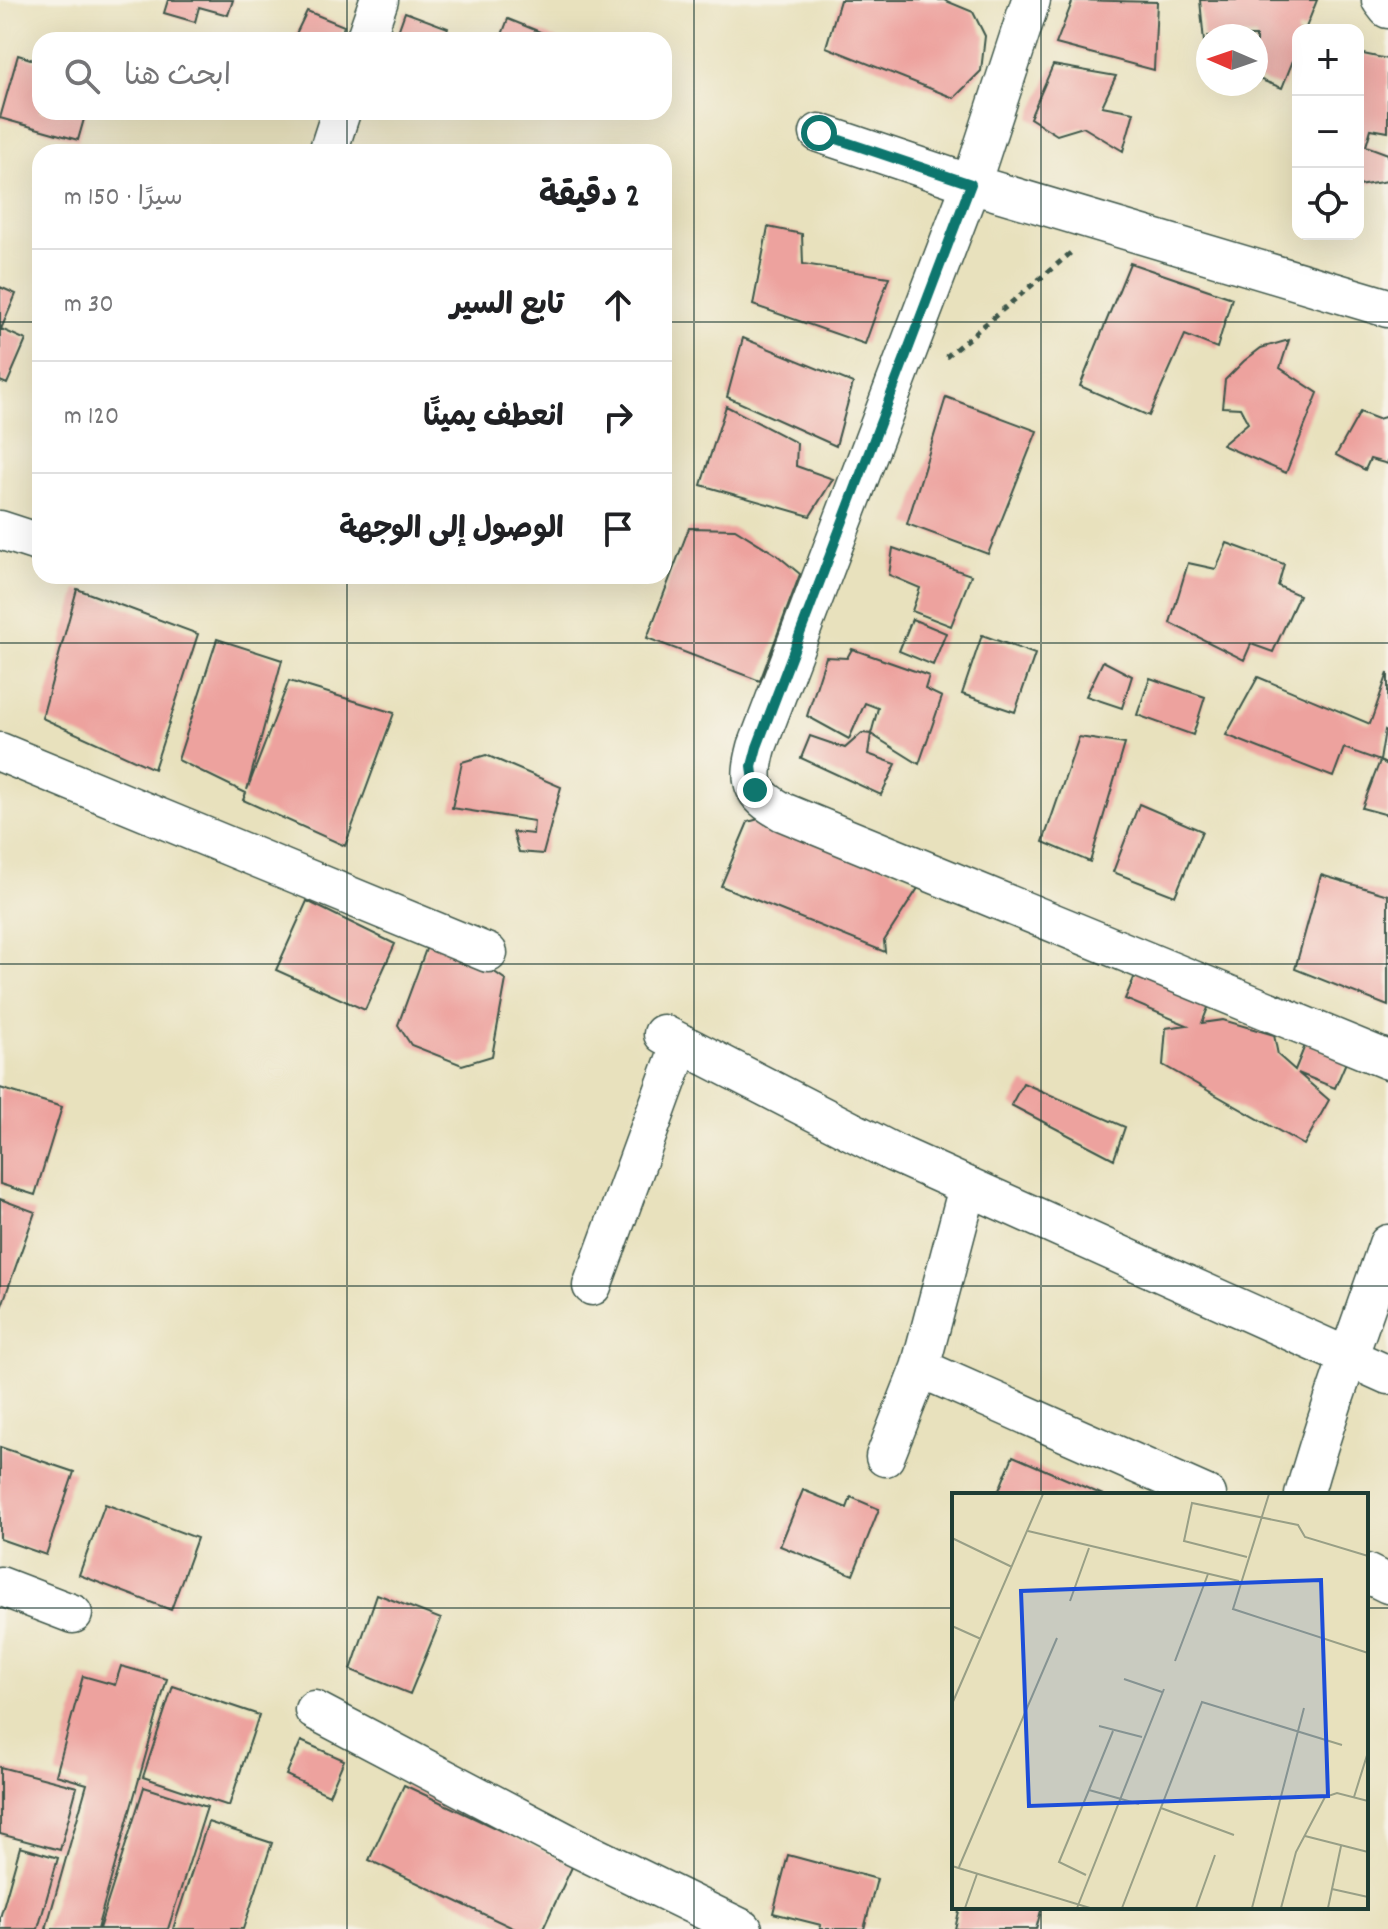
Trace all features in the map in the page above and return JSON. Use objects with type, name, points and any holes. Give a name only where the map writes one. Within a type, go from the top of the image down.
[{"type":"street","points":[[368,32],[379,0]]},
{"type":"street","points":[[1031,0],[971,184],[757,747],[752,766],[755,790],[768,804],[783,812],[1388,1060]]},
{"type":"street","points":[[1381,0],[1388,9]]},
{"type":"street","points":[[331,144],[338,120]]},
{"type":"street","points":[[819,133],[971,184],[1388,308]]},
{"type":"street","points":[[0,530],[32,540]]},
{"type":"street","points":[[0,752],[488,953]]},
{"type":"street","points":[[592,1286],[672,1038],[894,1153],[1388,1375]]},
{"type":"street","points":[[885,1457],[920,1368],[968,1187]]},
{"type":"street","points":[[1305,1493],[1324,1421],[1388,1244]]},
{"type":"street","points":[[920,1368],[1202,1493]]},
{"type":"street","points":[[1368,1574],[1388,1584]]},
{"type":"street","points":[[0,1586],[73,1614]]},
{"type":"street","points":[[314,1710],[569,1844],[743,1929]]},
{"type":"path","points":[[935,366],[1105,225]]},
{"type":"building","points":[[168,0],[233,0],[228,15],[199,7],[195,22],[164,13]]},
{"type":"building","points":[[840,0],[944,0],[973,12],[985,36],[981,71],[954,98],[826,47]]},
{"type":"building","points":[[1073,0],[1157,2],[1154,70],[1056,44]]},
{"type":"building","points":[[1200,0],[1317,0],[1307,24],[1292,24],[1292,63],[1282,88],[1268,83],[1268,24],[1202,24]]},
{"type":"building","points":[[307,11],[344,26],[342,32],[297,32]]},
{"type":"building","points":[[405,12],[448,28],[447,32],[398,32]]},
{"type":"building","points":[[508,19],[540,32],[503,32]]},
{"type":"building","points":[[1364,54],[1388,59],[1388,132],[1371,129],[1366,146],[1388,154],[1388,181],[1364,185]]},
{"type":"building","points":[[18,55],[32,59],[32,120],[84,120],[78,140],[0,118]]},
{"type":"building","points":[[1053,65],[1116,76],[1102,106],[1134,112],[1123,151],[1083,127],[1057,135],[1030,118]]},
{"type":"building","points":[[768,227],[802,234],[803,264],[889,277],[865,344],[753,305]]},
{"type":"building","points":[[1130,263],[1232,298],[1217,348],[1185,335],[1149,416],[1080,386]]},
{"type":"building","points":[[0,287],[16,294],[1,329],[26,340],[7,384],[0,381]]},
{"type":"building","points":[[743,338],[853,383],[836,446],[727,397]]},
{"type":"building","points":[[1289,340],[1280,368],[1318,393],[1286,473],[1222,445],[1248,423],[1240,408],[1222,407],[1225,380],[1244,361],[1261,348]]},
{"type":"building","points":[[946,397],[1037,431],[988,554],[907,524]]},
{"type":"building","points":[[726,406],[797,443],[796,466],[833,479],[810,516],[701,485]]},
{"type":"building","points":[[1360,412],[1378,419],[1388,416],[1388,464],[1370,459],[1365,470],[1336,455]]},
{"type":"building","points":[[689,528],[735,529],[777,555],[800,574],[760,681],[647,638],[668,584],[672,584],[672,573]]},
{"type":"building","points":[[1227,543],[1284,564],[1278,586],[1299,595],[1273,652],[1251,644],[1244,660],[1170,623],[1188,563],[1216,569]]},
{"type":"building","points":[[893,548],[971,575],[951,626],[912,611],[920,588],[889,575]]},
{"type":"building","points":[[77,589],[198,634],[154,769],[42,718]]},
{"type":"building","points":[[912,619],[946,633],[933,665],[899,651]]},
{"type":"building","points":[[982,635],[1035,654],[1015,712],[962,694]]},
{"type":"building","points":[[217,639],[282,660],[247,790],[289,681],[394,713],[345,846],[243,800],[246,793],[178,760]]},
{"type":"building","points":[[852,649],[929,676],[925,689],[942,697],[919,764],[871,734],[878,708],[865,703],[849,739],[807,716],[826,657],[847,658]]},
{"type":"building","points":[[1103,661],[1132,676],[1122,708],[1086,696]]},
{"type":"building","points":[[1388,673],[1388,732],[1385,730],[1380,761],[1344,748],[1333,777],[1226,735],[1258,677],[1370,724]]},
{"type":"building","points":[[1150,678],[1205,697],[1193,735],[1137,715]]},
{"type":"building","points":[[862,733],[871,734],[868,754],[896,764],[881,795],[801,758],[810,736],[845,748]]},
{"type":"building","points":[[1079,737],[1125,744],[1090,862],[1043,842]]},
{"type":"building","points":[[486,755],[561,787],[543,854],[519,852],[513,832],[533,834],[534,821],[452,808],[462,762]]},
{"type":"building","points":[[1380,761],[1388,765],[1388,815],[1362,808]]},
{"type":"building","points":[[1139,804],[1202,831],[1175,896],[1113,872]]},
{"type":"building","points":[[783,812],[920,885],[884,941],[885,952],[721,886],[748,822]]},
{"type":"building","points":[[1321,875],[1388,895],[1388,1006],[1295,969]]},
{"type":"building","points":[[307,901],[395,944],[365,1010],[276,970]]},
{"type":"building","points":[[433,930],[506,980],[492,1056],[462,1065],[411,1045],[398,1025]]},
{"type":"building","points":[[1140,964],[1213,995],[1202,1023],[1223,1020],[1274,1035],[1278,1055],[1295,1070],[1306,1043],[1347,1060],[1335,1088],[1298,1073],[1329,1100],[1304,1145],[1163,1065],[1166,1028],[1187,1025],[1125,999]]},
{"type":"building","points":[[1023,1083],[1125,1127],[1114,1159],[1011,1105]]},
{"type":"building","points":[[0,1088],[62,1107],[35,1195],[0,1184]]},
{"type":"building","points":[[0,1199],[35,1212],[0,1311]]},
{"type":"building","points":[[0,1447],[74,1472],[46,1555],[0,1539]]},
{"type":"building","points":[[1013,1456],[1098,1493],[998,1493]]},
{"type":"building","points":[[803,1490],[847,1508],[851,1497],[879,1509],[853,1575],[780,1546]]},
{"type":"building","points":[[105,1504],[197,1538],[171,1610],[79,1575]]},
{"type":"building","points":[[377,1594],[441,1619],[410,1694],[351,1670]]},
{"type":"building","points":[[121,1666],[167,1679],[97,1929],[46,1929],[87,1784],[56,1775],[83,1676],[115,1685]]},
{"type":"building","points":[[173,1686],[259,1715],[229,1806],[143,1777]]},
{"type":"building","points":[[301,1741],[344,1760],[329,1795],[286,1775]]},
{"type":"building","points":[[0,1767],[77,1787],[60,1850],[0,1834]]},
{"type":"building","points":[[404,1785],[573,1865],[543,1929],[515,1929],[369,1860]]},
{"type":"building","points":[[144,1787],[207,1807],[168,1929],[99,1929]]},
{"type":"building","points":[[208,1822],[272,1843],[243,1929],[173,1929]]},
{"type":"building","points":[[20,1847],[58,1858],[38,1929],[0,1929],[0,1918]]},
{"type":"building","points":[[788,1855],[877,1879],[864,1929],[820,1929],[821,1925],[773,1913]]},
{"type":"building","points":[[960,1909],[1041,1909],[1036,1929],[955,1929]]},
{"type":"route","points":[[755,790],[752,766],[757,747],[971,184],[819,133]]}]
